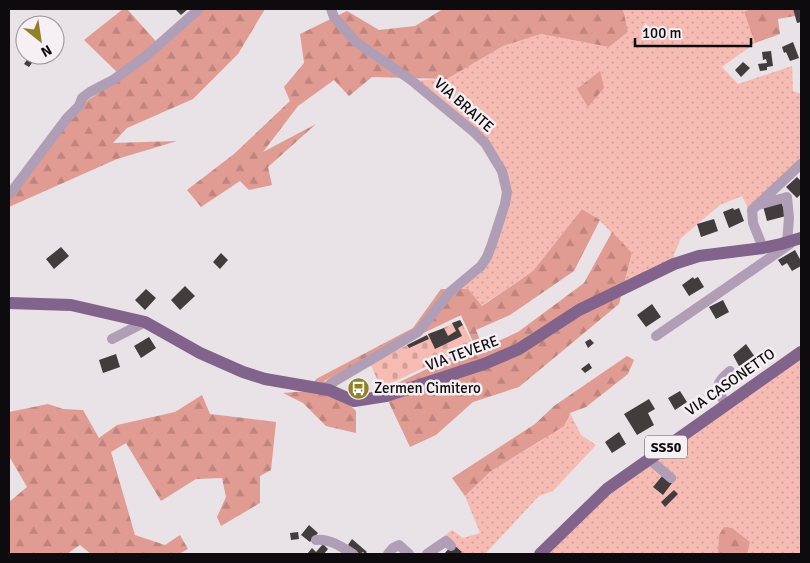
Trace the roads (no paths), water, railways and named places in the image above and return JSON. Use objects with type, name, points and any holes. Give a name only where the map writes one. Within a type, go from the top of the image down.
[{"type":"main road","name":"VIA TEVERE","points":[[9,303],[71,305],[145,322],[200,353],[243,372],[265,379],[326,390],[354,401],[386,396],[484,364],[519,349],[579,310],[674,264],[699,256],[763,248],[794,240]]},
{"type":"main road","name":"VIA CASONETTO","points":[[540,554],[607,489],[801,352]]},
{"type":"street","points":[[9,195],[67,118],[79,106],[82,98],[113,80],[146,56],[198,9]]},
{"type":"street","name":"VIA BRAITE","points":[[326,390],[330,384],[418,332],[450,292],[481,266],[492,244],[507,192],[502,171],[486,143],[411,80],[356,42],[334,17],[331,9]]},
{"type":"street","points":[[763,248],[752,217],[752,210],[801,164]]},
{"type":"street","points":[[656,336],[794,240],[787,197],[757,205]]},
{"type":"street","points":[[112,339],[145,322]]},
{"type":"street","points":[[726,405],[718,385],[719,380],[730,370]]},
{"type":"street","points":[[649,459],[671,478]]},
{"type":"street","points":[[316,540],[322,539],[342,547],[353,554]]},
{"type":"street","points":[[427,554],[446,541],[451,546]]},
{"type":"street","points":[[388,554],[393,548],[400,545],[409,554]]},
{"type":"place","name":"Zermen Cimitero","points":[[358,388]]}]
